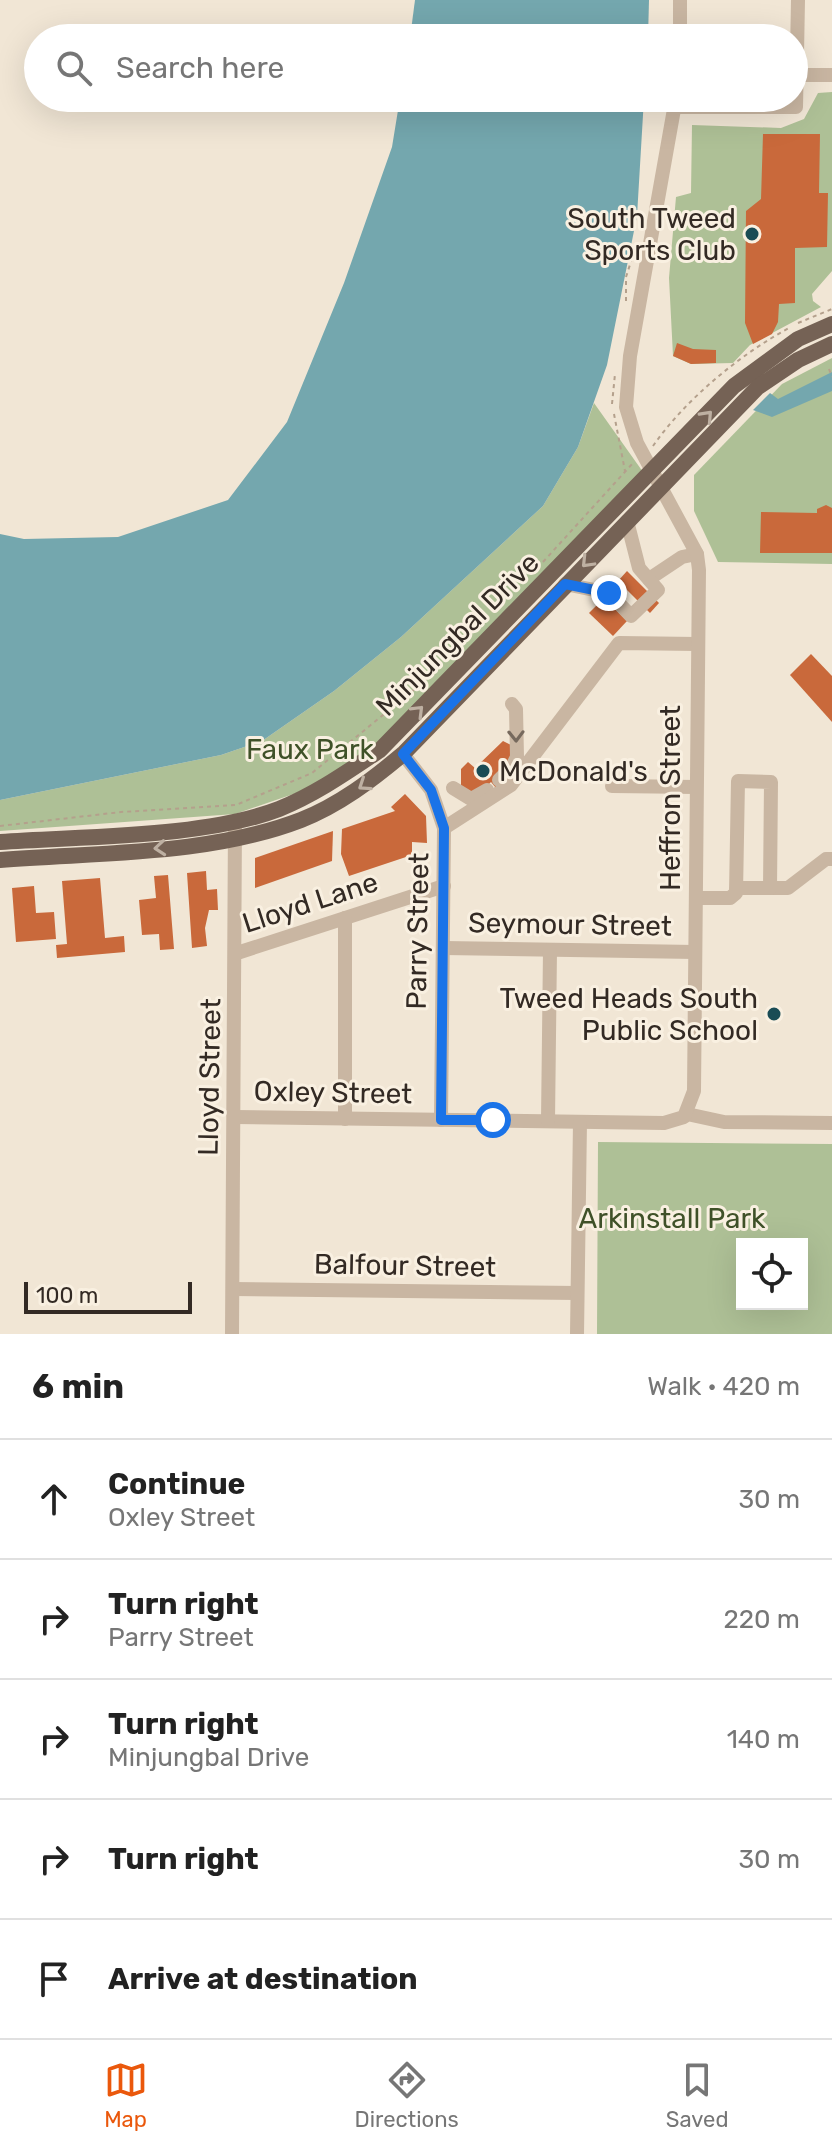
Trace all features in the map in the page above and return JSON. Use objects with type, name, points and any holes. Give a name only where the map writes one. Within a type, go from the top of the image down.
[{"type":"main road","name":"Minjungbal Drive","points":[[0,860],[237,839],[303,819],[342,800],[403,754],[627,521],[734,386],[762,362],[798,339],[832,324]]},
{"type":"main road","name":"Minjungbal Drive","points":[[0,842],[235,822],[280,809],[325,788],[380,750],[657,480],[758,387],[791,364],[832,344]]},
{"type":"street","points":[[680,0],[680,24]]},
{"type":"street","points":[[798,0],[798,24]]},
{"type":"street","points":[[808,75],[832,75]]},
{"type":"street","name":"Heffron Street","points":[[674,112],[627,378],[629,425],[697,554],[694,1091],[687,1114]]},
{"type":"street","points":[[565,584],[609,593],[631,616],[658,590],[639,568],[627,521]]},
{"type":"street","points":[[649,579],[682,557],[697,554]]},
{"type":"street","points":[[444,828],[511,785],[619,643],[697,644]]},
{"type":"street","points":[[453,788],[471,799],[503,776],[517,757],[516,709],[512,704]]},
{"type":"street","name":"Parry Street","points":[[403,754],[431,790],[444,828],[441,1120]]},
{"type":"street","points":[[696,898],[730,898],[736,888],[738,781],[771,782],[770,888]]},
{"type":"street","points":[[612,786],[696,787]]},
{"type":"street","name":"Lloyd Street","points":[[232,1334],[237,953],[235,822]]},
{"type":"street","points":[[736,888],[788,888],[826,859],[832,859]]},
{"type":"street","name":"Lloyd Lane","points":[[237,953],[444,886]]},
{"type":"street","points":[[345,918],[345,1119]]},
{"type":"street","name":"Seymour Street","points":[[444,948],[695,952]]},
{"type":"street","points":[[548,1121],[550,950]]},
{"type":"street","points":[[687,1114],[724,1122],[832,1123]]},
{"type":"street","name":"Oxley Street","points":[[235,1117],[671,1123],[687,1114]]},
{"type":"street","points":[[577,1334],[580,1122]]},
{"type":"street","name":"Balfour Street","points":[[233,1289],[577,1293]]},
{"type":"path","points":[[543,561],[693,400],[749,352],[811,315],[832,309]]},
{"type":"path","points":[[829,369],[832,377]]},
{"type":"path","points":[[0,826],[121,812],[236,805],[312,773],[439,670]]},
{"type":"green space","name":"South Tweed Sports Club","points":[[832,92],[832,271],[812,294],[813,301],[821,307],[750,345],[733,363],[691,364],[673,356],[669,278],[676,197],[691,193],[692,125],[781,128],[804,119],[818,93]]},
{"type":"green space","points":[[832,358],[832,564],[718,562],[694,511],[694,475],[782,384]]},
{"type":"green space","name":"Faux Park","points":[[594,403],[643,472],[378,742],[317,786],[235,814],[0,831],[0,800],[221,755],[262,741],[334,691],[401,637],[543,506],[578,447]]},
{"type":"green space","name":"Arkinstall Park","points":[[598,1142],[832,1144],[832,1334],[597,1334]]},
{"type":"water","points":[[415,0],[649,0],[648,24],[412,24]]},
{"type":"water","points":[[398,112],[643,112],[637,216],[607,365],[578,447],[543,506],[401,637],[334,691],[262,741],[221,755],[0,800],[0,534],[24,539],[118,537],[228,500],[287,422],[344,283],[392,147]]},
{"type":"water","points":[[832,372],[832,391],[772,417],[753,410],[770,393],[778,399]]},
{"type":"building","points":[[763,134],[820,134],[819,193],[828,193],[827,247],[795,248],[795,303],[779,304],[778,322],[772,334],[753,344],[745,323],[746,211],[761,199]]},
{"type":"building","points":[[677,343],[693,349],[716,350],[716,363],[691,364],[673,356]]},
{"type":"building","points":[[826,505],[832,508],[832,553],[760,553],[761,512],[817,513],[817,509]]},
{"type":"building","points":[[627,571],[659,603],[650,613],[618,581]]},
{"type":"building","points":[[604,598],[627,621],[613,636],[589,613]]},
{"type":"building","points":[[811,654],[832,676],[832,722],[790,675]]},
{"type":"building","points":[[503,741],[513,746],[513,755],[501,783],[496,788],[491,782],[478,795],[461,791],[461,769],[468,762],[475,768]]},
{"type":"building","points":[[405,794],[426,816],[427,843],[412,842],[412,855],[349,876],[341,854],[342,829],[395,811],[391,807]]},
{"type":"building","points":[[333,831],[332,861],[255,888],[255,858]]},
{"type":"building","points":[[206,871],[207,890],[217,889],[218,910],[209,910],[205,928],[207,946],[192,948],[187,873]]},
{"type":"building","points":[[168,875],[174,949],[160,950],[159,934],[142,935],[139,900],[156,898],[154,876]]},
{"type":"building","points":[[100,878],[105,938],[124,936],[125,952],[57,958],[56,945],[67,944],[62,881]]},
{"type":"building","points":[[34,886],[36,913],[54,912],[56,939],[16,942],[12,888]]},
{"type":"place","name":"South Tweed Sports Club","points":[[752,234]]},
{"type":"place","name":"McDonald's","points":[[483,771]]},
{"type":"place","name":"Tweed Heads South Public School","points":[[774,1014]]},
{"type":"route","points":[[493,1120],[441,1120],[444,828],[440,808],[431,790],[403,754],[565,584],[609,593]]}]
